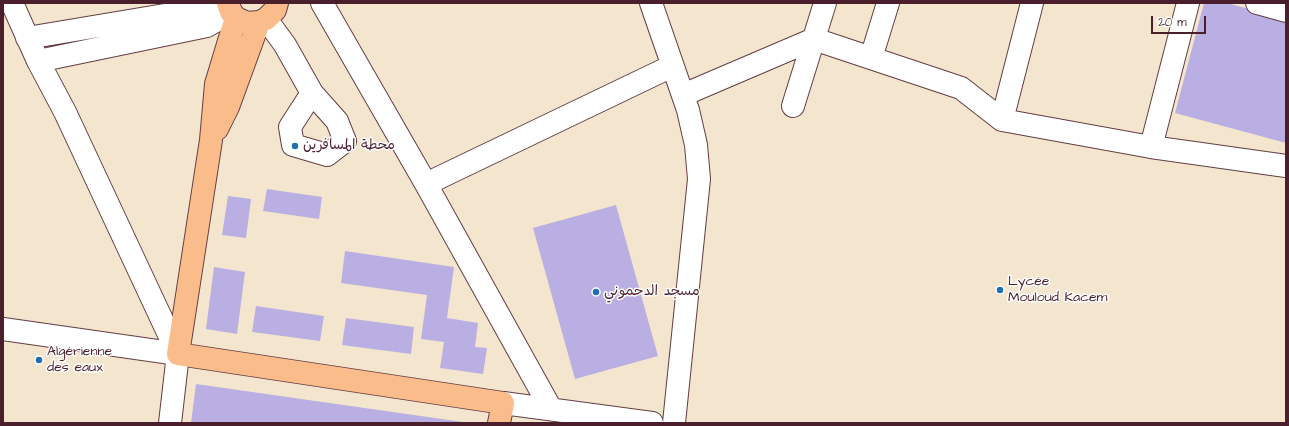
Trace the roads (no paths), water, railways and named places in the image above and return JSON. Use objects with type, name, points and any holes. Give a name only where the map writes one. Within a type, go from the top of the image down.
[{"type":"main road","points":[[269,14],[247,23],[232,11],[216,84],[211,140],[178,354],[501,413]]},
{"type":"main road","points":[[211,140],[228,107],[269,14]]},
{"type":"street","points":[[12,3],[27,38],[65,112],[178,354],[170,423]]},
{"type":"street","points":[[27,38],[201,9],[210,3]]},
{"type":"street","points":[[322,3],[426,184],[551,409]]},
{"type":"street","points":[[650,3],[683,95],[696,145],[699,179],[674,423]]},
{"type":"street","points":[[793,106],[824,3]]},
{"type":"street","points":[[871,58],[888,3]]},
{"type":"street","points":[[1002,120],[1032,3]]},
{"type":"street","points":[[1151,147],[1188,3]]},
{"type":"street","points":[[1257,3],[1286,11]]},
{"type":"street","points":[[38,61],[207,26],[232,11]]},
{"type":"street","points":[[269,14],[312,93]]},
{"type":"street","points":[[683,95],[814,39],[961,88],[1002,120],[1151,147],[1286,166]]},
{"type":"street","points":[[426,184],[672,66]]},
{"type":"street","points":[[3,329],[178,354]]},
{"type":"street","points":[[501,413],[551,409],[652,423]]},
{"type":"place","name":"محطة المسافرين","points":[[295,146]]},
{"type":"place","name":"Lycée Mouloud Kacem","points":[[1000,290]]},
{"type":"place","name":"مسجد الدحموني","points":[[596,292]]},
{"type":"place","name":"Algérienne des eaux","points":[[39,360]]}]
